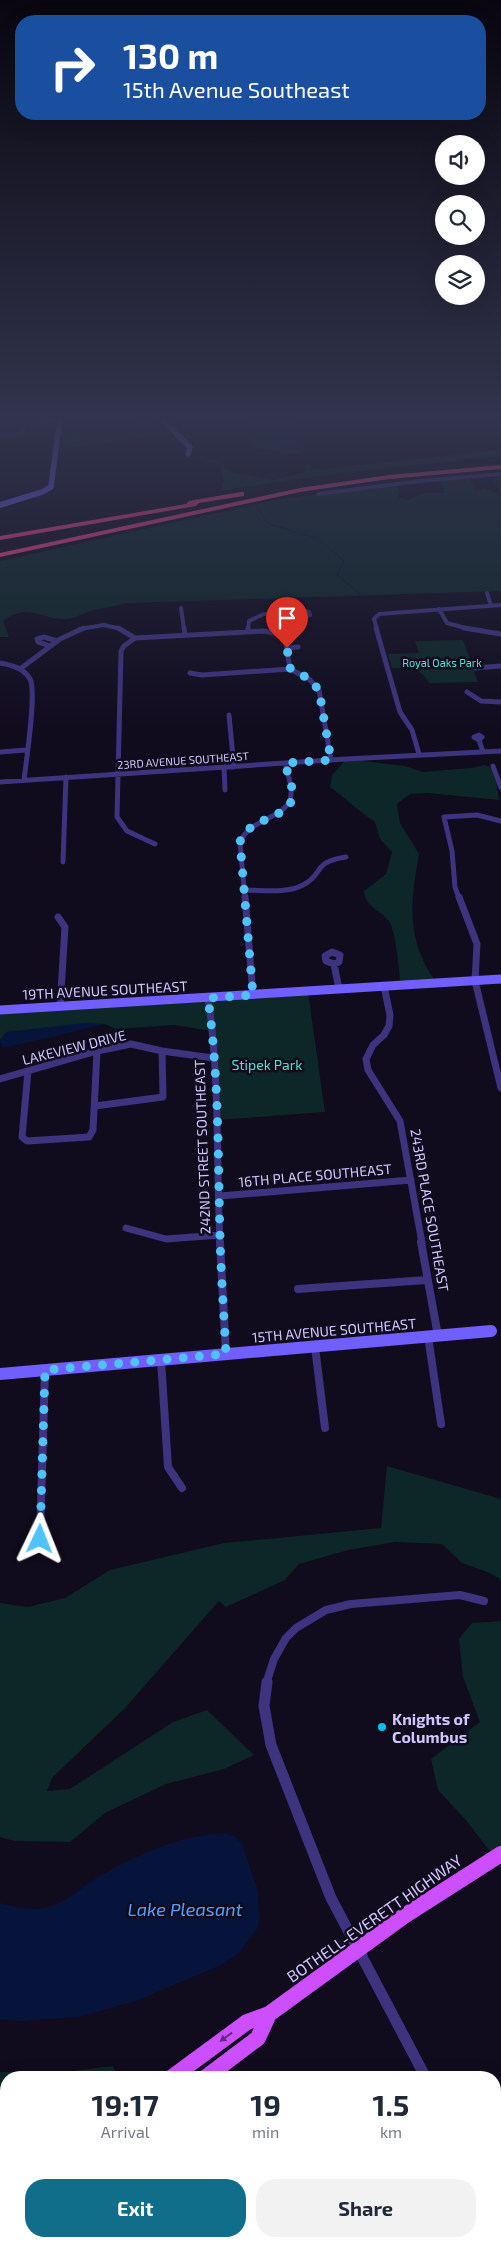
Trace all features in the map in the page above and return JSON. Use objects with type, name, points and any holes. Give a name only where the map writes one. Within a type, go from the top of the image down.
[{"type":"highway","points":[[0,537],[80,523]]},
{"type":"highway","points":[[0,554],[146,523]]},
{"type":"main road","name":"BOTHELL-EVERETT HIGHWAY","points":[[180,2071],[247,2022],[269,2014],[404,1916],[501,1854]]},
{"type":"main road","name":"BOTHELL-EVERETT HIGHWAY","points":[[214,2071],[258,2038],[269,2014]]},
{"type":"street","points":[[486,594],[491,606]]},
{"type":"street","points":[[419,754],[412,730],[400,712],[373,623],[376,616],[383,613],[501,605]]},
{"type":"street","points":[[181,608],[185,634]]},
{"type":"street","points":[[440,609],[443,618],[447,622],[480,632],[501,634]]},
{"type":"street","points":[[248,631],[249,621],[255,616],[293,614]]},
{"type":"street","points":[[20,669],[57,641],[79,628],[100,625],[119,627],[135,638]]},
{"type":"street","points":[[155,844],[143,840],[118,823],[121,651],[124,646],[135,638],[264,630],[278,634],[285,639],[290,668]]},
{"type":"street","points":[[50,646],[38,642],[37,639],[44,637],[57,641]]},
{"type":"street","points":[[287,648],[298,647]]},
{"type":"street","points":[[0,663],[20,669],[30,677],[33,686],[24,780]]},
{"type":"street","points":[[475,668],[501,666]]},
{"type":"street","points":[[190,673],[202,675],[290,668],[309,679],[319,690],[331,760]]},
{"type":"street","points":[[467,692],[480,701],[501,702]]},
{"type":"street","points":[[229,715],[234,766]]},
{"type":"street","points":[[479,740],[483,752]]},
{"type":"street","points":[[0,752],[26,750]]},
{"type":"street","name":"23RD AVENUE SOUTHEAST","points":[[0,782],[367,757],[501,751]]},
{"type":"street","points":[[253,995],[240,842],[252,826],[285,809],[290,803],[293,796],[285,763]]},
{"type":"street","points":[[493,766],[501,788]]},
{"type":"street","points":[[224,767],[225,790]]},
{"type":"street","points":[[63,862],[66,777]]},
{"type":"street","points":[[501,820],[477,815],[444,816],[446,832],[452,851],[454,887],[477,944],[475,981],[501,1088]]},
{"type":"street","points":[[245,890],[291,888],[304,885],[311,878],[318,865],[327,860],[346,857]]},
{"type":"street","points":[[58,917],[66,928],[60,1006]]},
{"type":"street","points":[[334,964],[339,989]]},
{"type":"street","name":"19TH AVENUE SOUTHEAST","points":[[0,1010],[501,980]]},
{"type":"street","name":"243RD PLACE SOUTHEAST","points":[[384,986],[390,1015],[389,1026],[384,1035],[373,1045],[366,1059],[368,1070],[374,1082],[400,1121],[427,1280],[441,1424]]},
{"type":"street","name":"242ND STREET SOUTHEAST","points":[[208,998],[213,1032],[226,1354]]},
{"type":"street","name":"LAKEVIEW DRIVE","points":[[0,1079],[98,1051],[131,1044],[162,1051],[213,1058]]},
{"type":"street","points":[[28,1071],[22,1137],[27,1141],[89,1137],[94,1130],[98,1051]]},
{"type":"street","points":[[95,1106],[163,1097],[162,1051]]},
{"type":"street","name":"16TH PLACE SOUTHEAST","points":[[220,1196],[411,1180]]},
{"type":"street","points":[[126,1228],[166,1239],[220,1235]]},
{"type":"street","points":[[298,1289],[427,1280]]},
{"type":"street","name":"15TH AVENUE SOUTHEAST","points":[[0,1374],[496,1330]]},
{"type":"street","points":[[315,1346],[325,1428]]},
{"type":"street","points":[[161,1360],[168,1467],[182,1488]]},
{"type":"street","points":[[40,1539],[45,1370]]},
{"type":"street","points":[[422,2071],[331,1898],[271,1745],[264,1706],[267,1679],[274,1659],[286,1638],[313,1616],[339,1606],[460,1595],[484,1601]]},
{"type":"green space","points":[[173,523],[501,523],[501,591],[128,603],[90,611],[68,619],[59,619],[28,612],[12,615],[3,621],[9,637],[0,637],[0,561]]},
{"type":"green space","name":"Royal Oaks Park","points":[[463,640],[478,682],[429,683],[418,671],[392,668],[388,654],[419,653],[415,641]]},
{"type":"green space","points":[[346,759],[405,766],[423,772],[485,765],[494,769],[499,800],[427,793],[410,794],[397,804],[400,823],[419,854],[413,906],[415,937],[427,967],[437,983],[401,986],[391,925],[385,917],[370,905],[364,891],[386,874],[392,852],[380,839],[375,822],[330,787],[332,775]]},
{"type":"green space","name":"Stipek Park","points":[[308,992],[325,1112],[218,1120],[213,1031],[174,1025],[116,1029],[105,1024],[7,1032],[0,1040],[0,1010]]},
{"type":"green space","points":[[387,1466],[501,1499],[501,1580],[490,1573],[462,1563],[442,1544],[395,1542],[348,1550],[299,1564],[285,1580],[226,1607],[219,1601],[125,1708],[52,1778],[47,1791],[70,1789],[173,1722],[207,1710],[254,1755],[224,1769],[166,1784],[105,1813],[70,1842],[15,1841],[0,1837],[0,1603],[28,1607],[65,1598],[110,1570],[224,1543],[381,1528]]},
{"type":"green space","points":[[501,1621],[501,1854],[495,1858],[466,1820],[438,1790],[431,1759],[480,1722],[463,1677],[459,1639],[472,1623]]},
{"type":"green space","points":[[113,2066],[115,2071],[73,2071]]},
{"type":"water","points":[[85,1023],[106,1024],[9,1047],[2,1047],[0,1041],[6,1032]]},
{"type":"water","name":"Lake Pleasant","points":[[223,1833],[234,1836],[242,1844],[257,1887],[260,1919],[257,1929],[238,1954],[221,1965],[136,2001],[78,2017],[22,2021],[0,2019],[0,1903],[20,1908],[46,1908],[70,1897],[98,1877],[143,1854],[174,1842]]},
{"type":"waterway","points":[[268,523],[317,538],[344,561],[337,575],[367,600],[381,608]]},
{"type":"place","name":"Knights of Columbus","points":[[382,1727]]},
{"type":"route","points":[[40,1539],[45,1370],[226,1354],[220,1235],[218,1120],[213,1032],[208,998],[253,995],[240,842],[242,837],[252,826],[285,809],[290,803],[293,796],[285,763],[331,760],[319,690],[316,684],[290,668],[287,648]]}]
